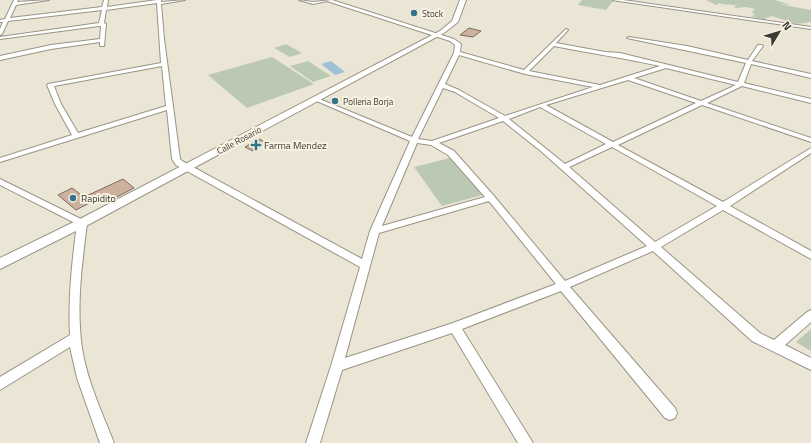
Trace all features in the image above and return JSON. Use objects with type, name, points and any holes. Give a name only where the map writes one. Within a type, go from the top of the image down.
[{"type":"main road","name":"Calle Rosario","points":[[0,264],[82,223],[437,35],[455,22],[463,0]]},
{"type":"street","points":[[0,34],[15,2],[47,0]]},
{"type":"street","points":[[101,25],[106,0]]},
{"type":"street","points":[[0,21],[159,1],[183,0]]},
{"type":"street","points":[[301,0],[313,3],[327,0],[437,35],[458,44],[457,53],[414,140],[375,231],[337,366],[312,443]]},
{"type":"street","points":[[614,0],[811,28]]},
{"type":"street","points":[[159,1],[161,39],[168,107],[176,159],[179,163],[366,266]]},
{"type":"street","points":[[0,38],[104,24],[102,42],[50,47],[0,58]]},
{"type":"street","points":[[525,72],[566,30]]},
{"type":"street","points":[[629,38],[687,48],[811,76]]},
{"type":"street","points":[[553,44],[605,54],[620,55],[811,101]]},
{"type":"street","points":[[564,167],[740,84],[749,62],[760,46]]},
{"type":"street","points":[[457,53],[525,72],[601,86]]},
{"type":"street","points":[[76,136],[58,104],[50,86],[164,64]]},
{"type":"street","points":[[434,143],[504,118],[666,66]]},
{"type":"street","points":[[628,78],[811,140]]},
{"type":"street","points":[[584,84],[589,86],[589,90]]},
{"type":"street","points":[[441,85],[457,91],[504,118],[564,167],[751,333],[811,364]]},
{"type":"street","points":[[315,99],[414,140],[434,143],[452,153],[670,413]]},
{"type":"street","points":[[541,106],[811,255]]},
{"type":"street","points":[[0,160],[168,107]]},
{"type":"street","points":[[337,366],[455,327],[563,286],[654,247],[724,206],[811,150]]},
{"type":"street","points":[[0,182],[82,223],[76,272],[74,309],[75,338],[83,378],[107,443]]},
{"type":"street","points":[[375,231],[491,198]]},
{"type":"street","points":[[776,346],[811,315]]},
{"type":"street","points":[[455,327],[526,443]]},
{"type":"street","points":[[0,384],[75,338]]},
{"type":"green space","points":[[582,0],[613,1],[606,10],[578,5]]},
{"type":"green space","points":[[706,0],[775,0],[791,5],[779,4],[811,10],[811,22],[796,24],[772,16],[766,18],[765,20],[750,16],[755,15],[752,12],[755,9],[746,7],[735,8],[734,7],[737,6],[719,3],[716,5]]},
{"type":"green space","points":[[286,44],[302,53],[290,57],[274,48]]},
{"type":"green space","points":[[272,57],[314,84],[247,108],[208,75]]},
{"type":"green space","points":[[308,61],[331,76],[313,82],[290,66]]},
{"type":"green space","points":[[450,158],[482,195],[442,206],[414,167]]},
{"type":"green space","points":[[811,329],[811,351],[796,342]]},
{"type":"water","points":[[331,61],[345,72],[335,75],[321,64]]},
{"type":"building","points":[[469,28],[481,31],[473,37],[460,35]]},
{"type":"building","name":"Farma Mendez","points":[[259,139],[267,143],[253,151],[245,147]]},
{"type":"building","points":[[123,179],[134,188],[109,201],[103,196],[76,210],[58,195],[72,188],[84,197]]},
{"type":"place","name":"Stock","points":[[414,13]]},
{"type":"place","name":"Polleria Borja","points":[[335,101]]},
{"type":"place","name":"Farma Mendez","points":[[256,145]]},
{"type":"place","name":"Rapidito","points":[[73,198]]}]
